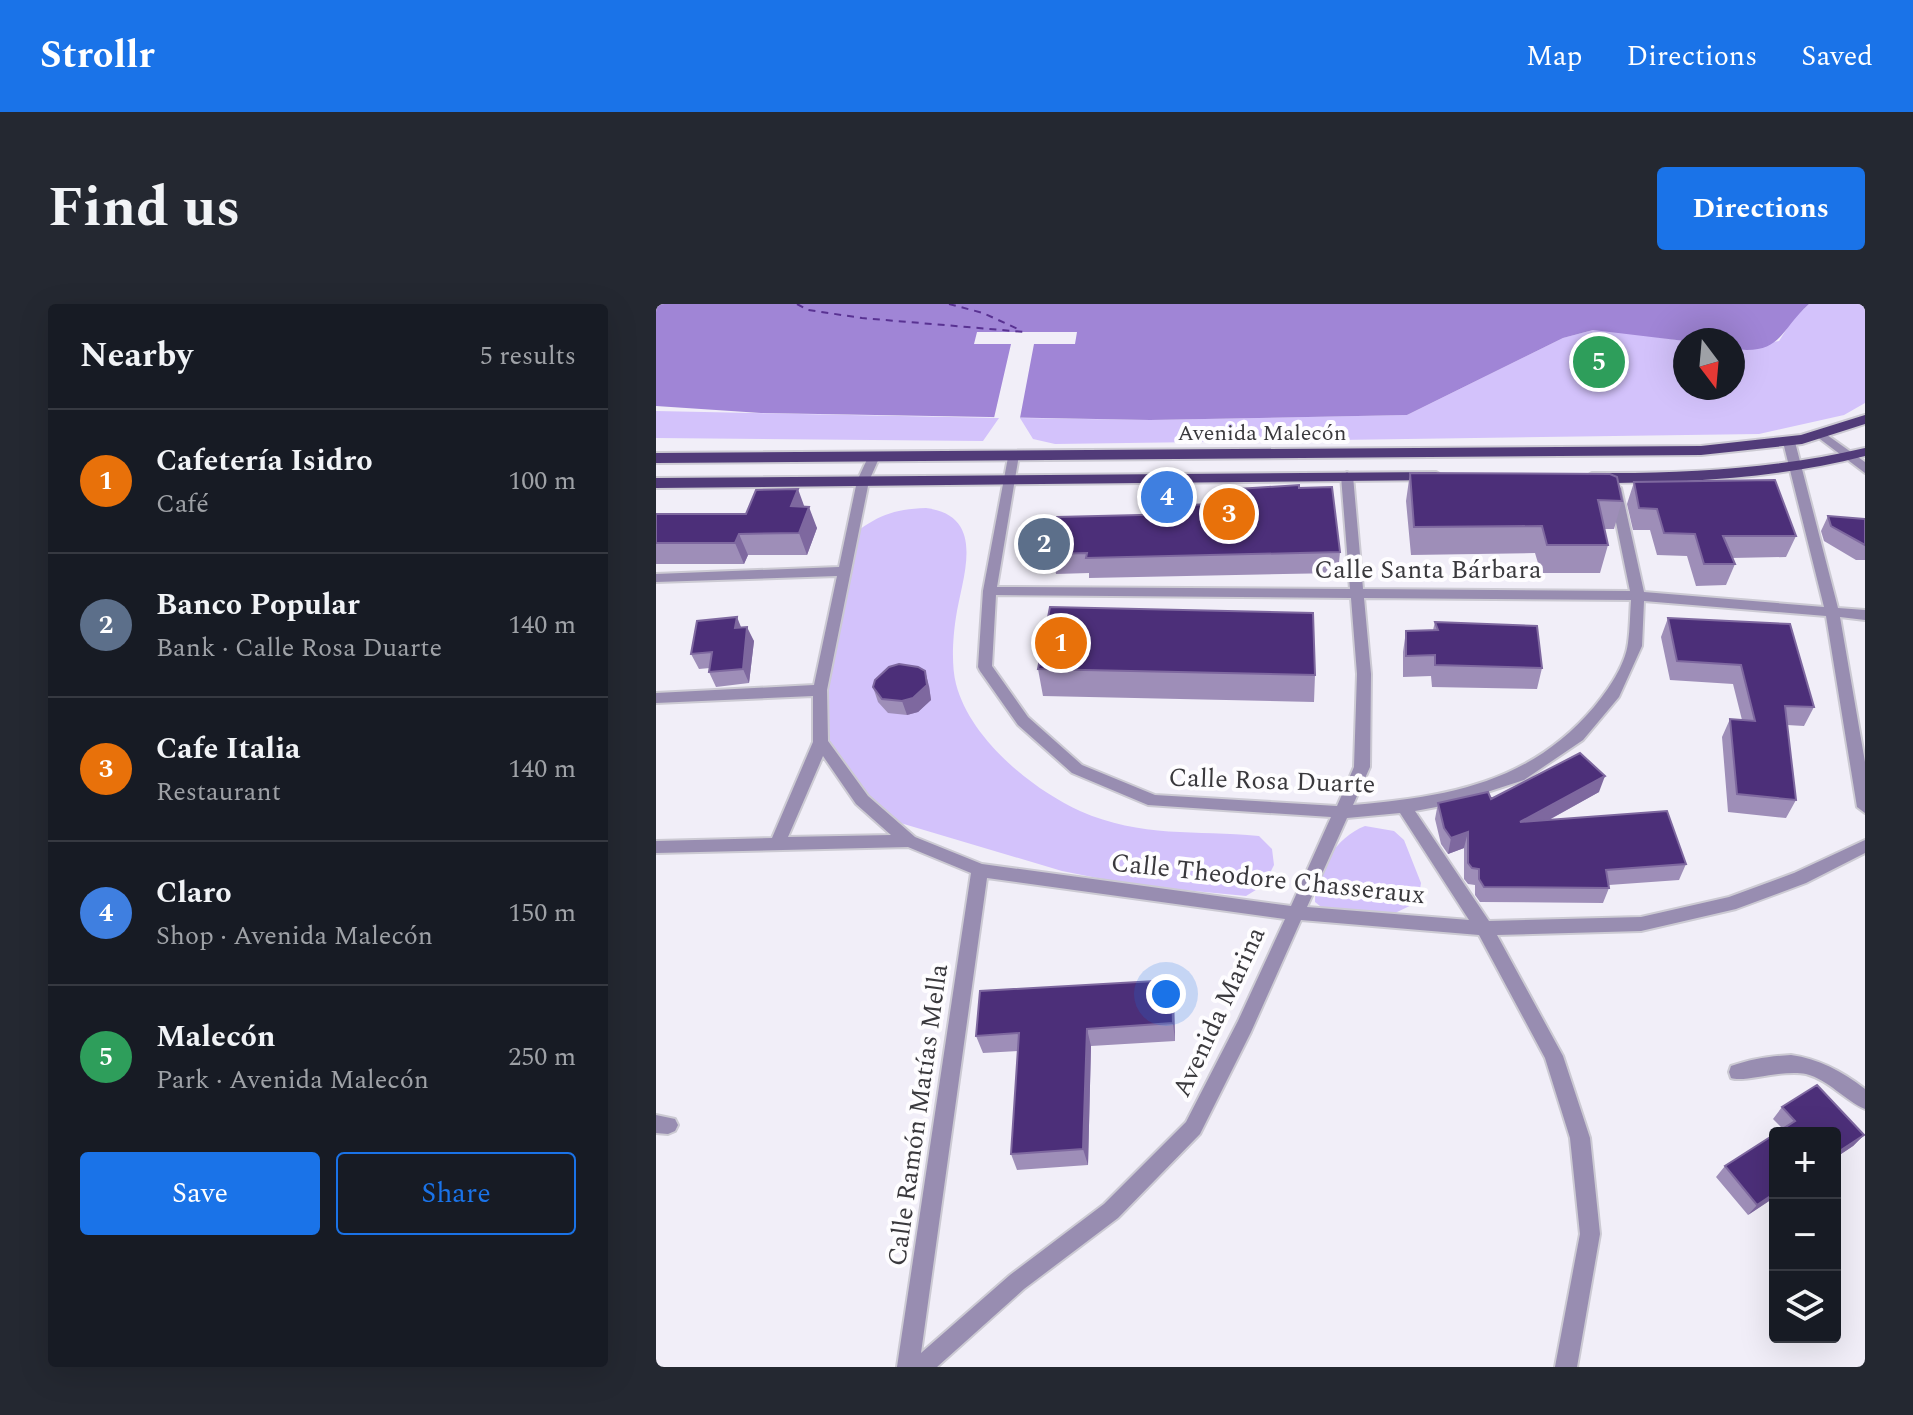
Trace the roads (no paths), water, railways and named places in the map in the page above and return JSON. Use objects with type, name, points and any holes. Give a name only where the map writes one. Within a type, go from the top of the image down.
[{"type":"main road","name":"Avenida Malecón","points":[[656,458],[1601,453],[1748,447],[1789,442],[1865,419]]},
{"type":"main road","points":[[1581,478],[1713,475],[1858,454]]},
{"type":"main road","name":"Avenida Malecón","points":[[656,483],[1455,477]]},
{"type":"street","points":[[1820,434],[1858,454],[1865,469]]},
{"type":"street","points":[[1789,442],[1832,611],[1865,807]]},
{"type":"street","name":"Calle Rosa Duarte","points":[[1013,455],[990,591],[985,667],[1023,721],[1077,769],[1154,801],[1343,812],[1404,807],[1447,799],[1519,776],[1578,736],[1614,693],[1635,646],[1638,596],[1613,479]]},
{"type":"street","points":[[777,845],[821,742],[820,690],[863,481],[874,456]]},
{"type":"street","name":"Avenida Marina","points":[[921,1367],[1017,1282],[1111,1211],[1193,1128],[1245,1026],[1362,767],[1364,674],[1347,476]]},
{"type":"street","points":[[656,578],[846,571]]},
{"type":"street","name":"Calle Santa Bárbara","points":[[990,591],[1638,596],[1865,615]]},
{"type":"street","points":[[656,698],[820,690]]},
{"type":"street","points":[[821,742],[862,800],[909,841]]},
{"type":"street","points":[[1404,807],[1484,928],[1554,1056],[1580,1138],[1590,1234],[1566,1367]]},
{"type":"street","name":"Calle Theodore Chasseraux","points":[[656,847],[909,841],[980,870],[1295,913],[1484,928],[1641,924],[1730,904],[1800,878],[1865,846]]},
{"type":"street","name":"Calle Ramón Matías Mella","points":[[908,1367],[980,870]]},
{"type":"street","points":[[1738,1072],[1771,1062],[1805,1064],[1839,1078],[1865,1100]]},
{"type":"place","name":"Malecón","points":[[1599,362]]},
{"type":"place","name":"Claro","points":[[1167,497]]},
{"type":"place","name":"Cafe Italia","points":[[1229,514]]},
{"type":"place","name":"Banco Popular","points":[[1044,544]]},
{"type":"place","name":"Cafetería Isidro","points":[[1061,643]]}]
